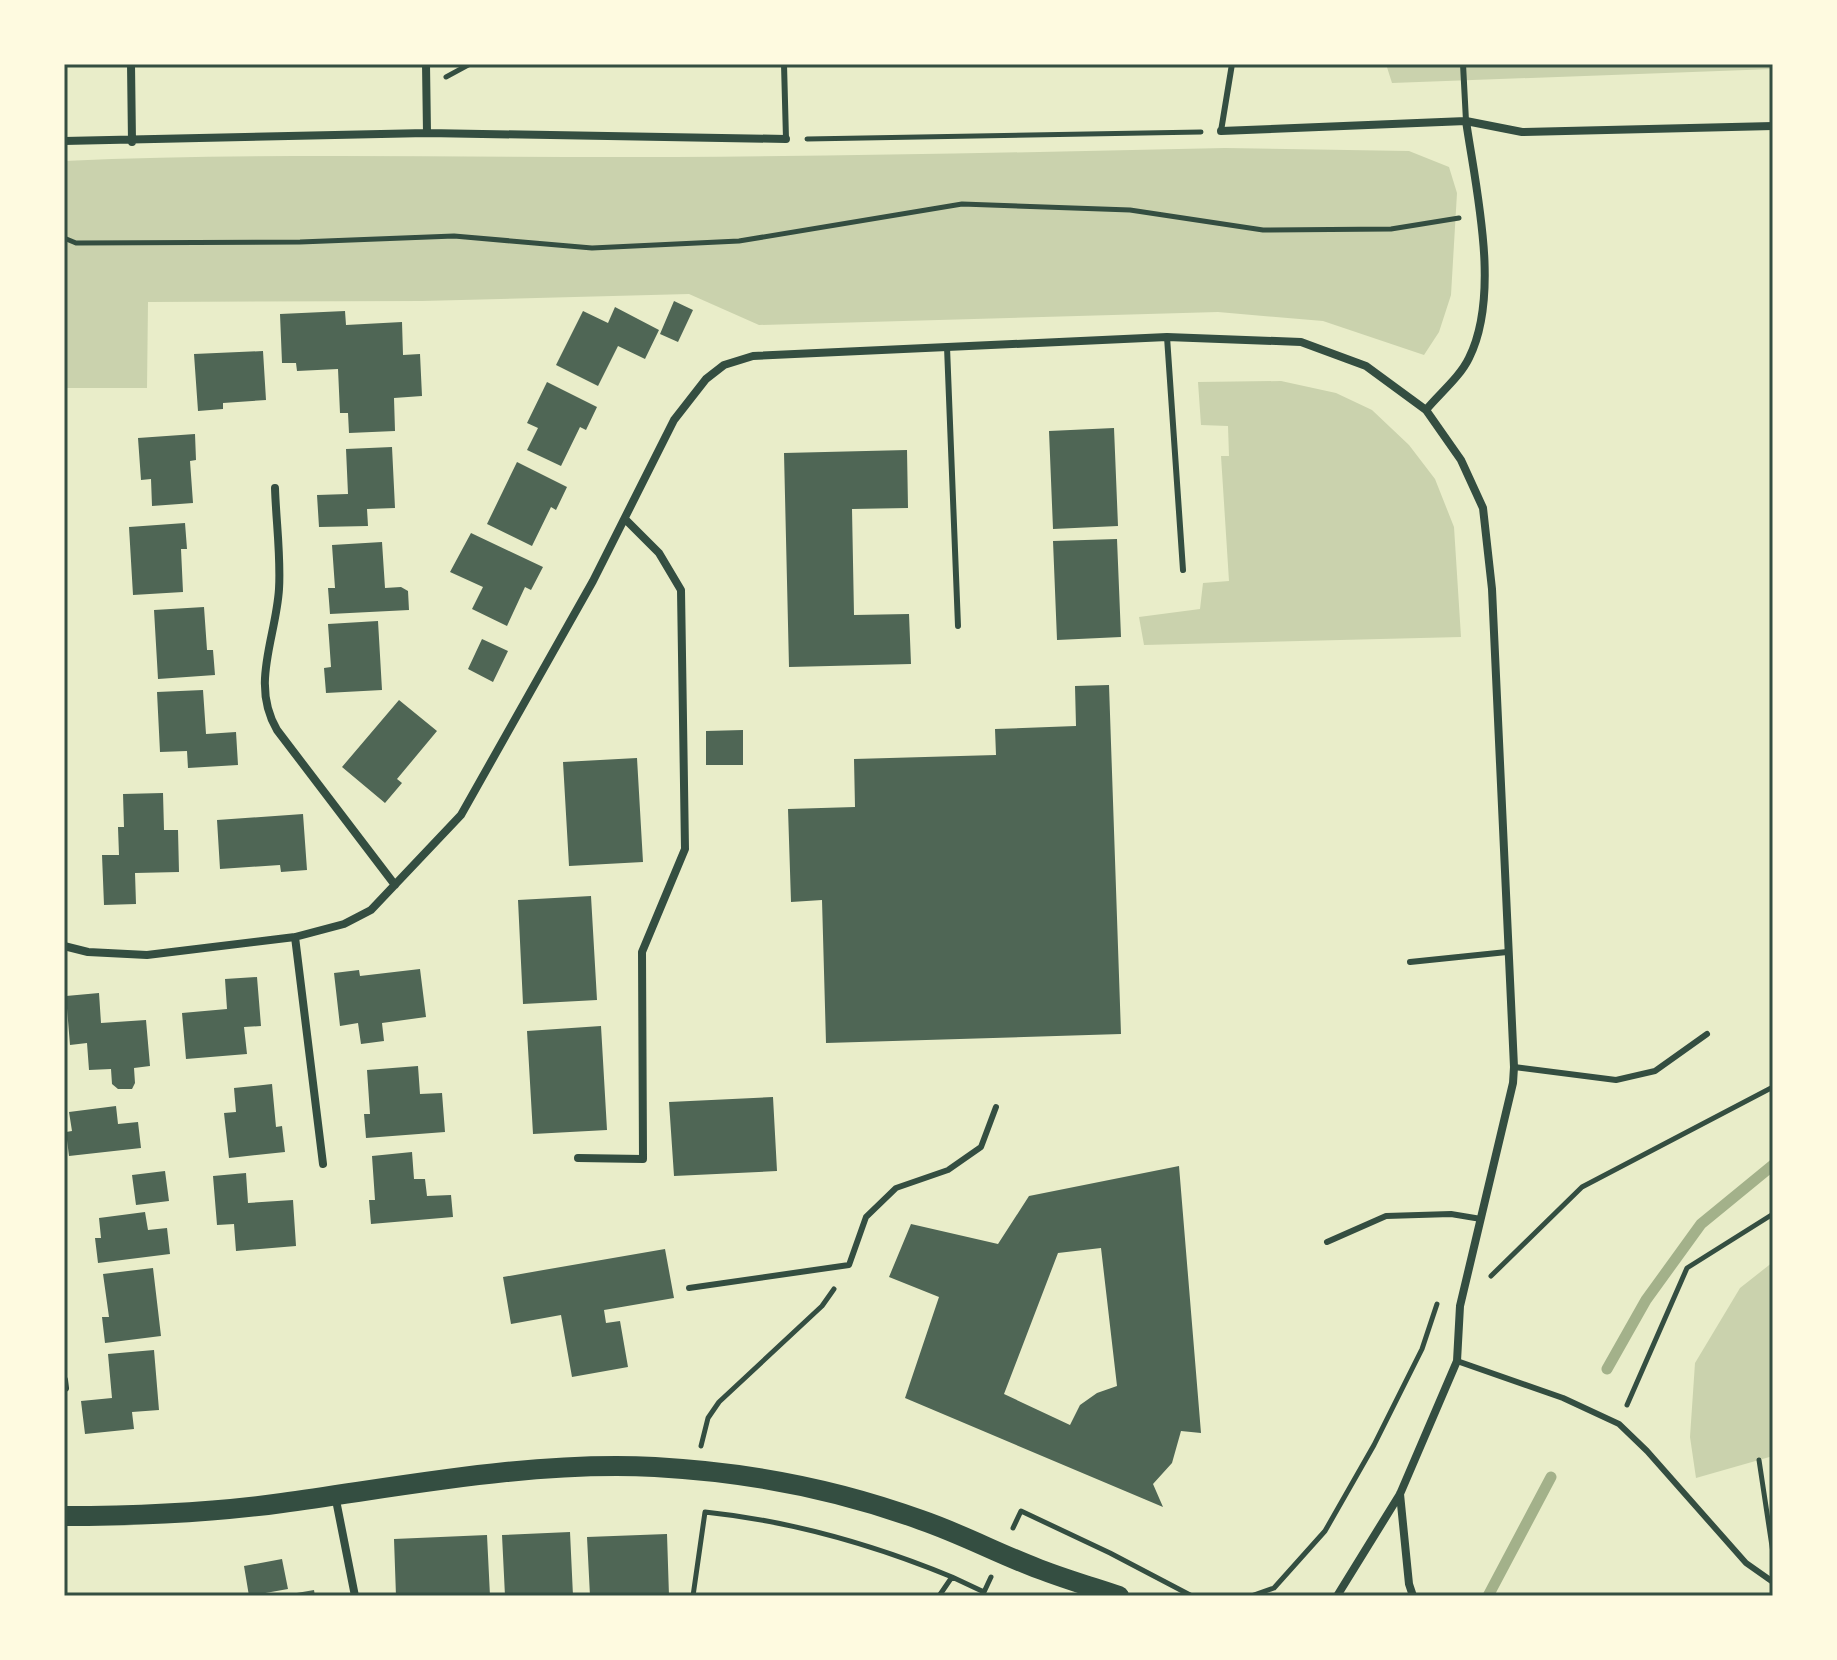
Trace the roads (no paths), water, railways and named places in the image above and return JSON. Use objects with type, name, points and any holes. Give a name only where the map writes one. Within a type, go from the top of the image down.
[{"type":"main road","points":[[64,1516],[219,1511],[467,1475],[541,1468],[653,1467],[697,1470],[759,1478],[847,1496],[918,1518],[1065,1578],[1119,1596]]},
{"type":"main road","points":[[1065,1578],[1086,1596]]},
{"type":"street","points":[[131,64],[132,142]]},
{"type":"street","points":[[426,64],[427,133]]},
{"type":"street","points":[[1221,131],[1466,121],[1522,132],[1773,126]]},
{"type":"street","points":[[1426,410],[1469,359],[1481,318],[1486,268],[1466,121]]},
{"type":"street","points":[[64,141],[132,142],[427,133],[786,139]]},
{"type":"street","points":[[64,946],[88,952],[147,955],[295,937],[344,924],[371,910],[461,815],[626,520],[674,420],[706,379],[724,365],[753,356],[1167,337],[1301,342],[1366,366],[1426,410],[1461,460],[1483,508],[1492,589],[1514,1067],[1513,1083],[1460,1306],[1457,1361],[1400,1494],[1337,1596]]},
{"type":"street","points":[[275,488],[279,589],[266,667],[267,713],[395,885]]},
{"type":"street","points":[[578,1158],[643,1159],[642,952],[685,849],[681,590],[659,553],[626,520]]},
{"type":"street","points":[[295,937],[323,1164]]},
{"type":"street","points":[[64,1380],[65,1388]]},
{"type":"street","points":[[1400,1494],[1409,1584],[1413,1596]]},
{"type":"street","points":[[335,1495],[355,1596]]},
{"type":"lane","points":[[784,64],[786,139]]},
{"type":"lane","points":[[1221,131],[1232,64]]},
{"type":"lane","points":[[1463,64],[1466,121]]},
{"type":"lane","points":[[1167,337],[1183,570]]},
{"type":"lane","points":[[947,347],[958,626]]},
{"type":"lane","points":[[1410,962],[1507,952]]},
{"type":"lane","points":[[1514,1067],[1616,1080],[1655,1071],[1707,1034]]},
{"type":"lane","points":[[689,1288],[849,1265],[866,1217],[896,1188],[948,1170],[981,1147],[996,1107]]},
{"type":"lane","points":[[1327,1242],[1386,1216],[1451,1214],[1481,1219]]},
{"type":"lane","points":[[1457,1361],[1563,1398],[1619,1424],[1647,1451],[1746,1563],[1773,1582]]},
{"type":"waterway","points":[[1607,1369],[1646,1300],[1701,1224],[1773,1165]]},
{"type":"waterway","points":[[1488,1596],[1551,1477]]}]
